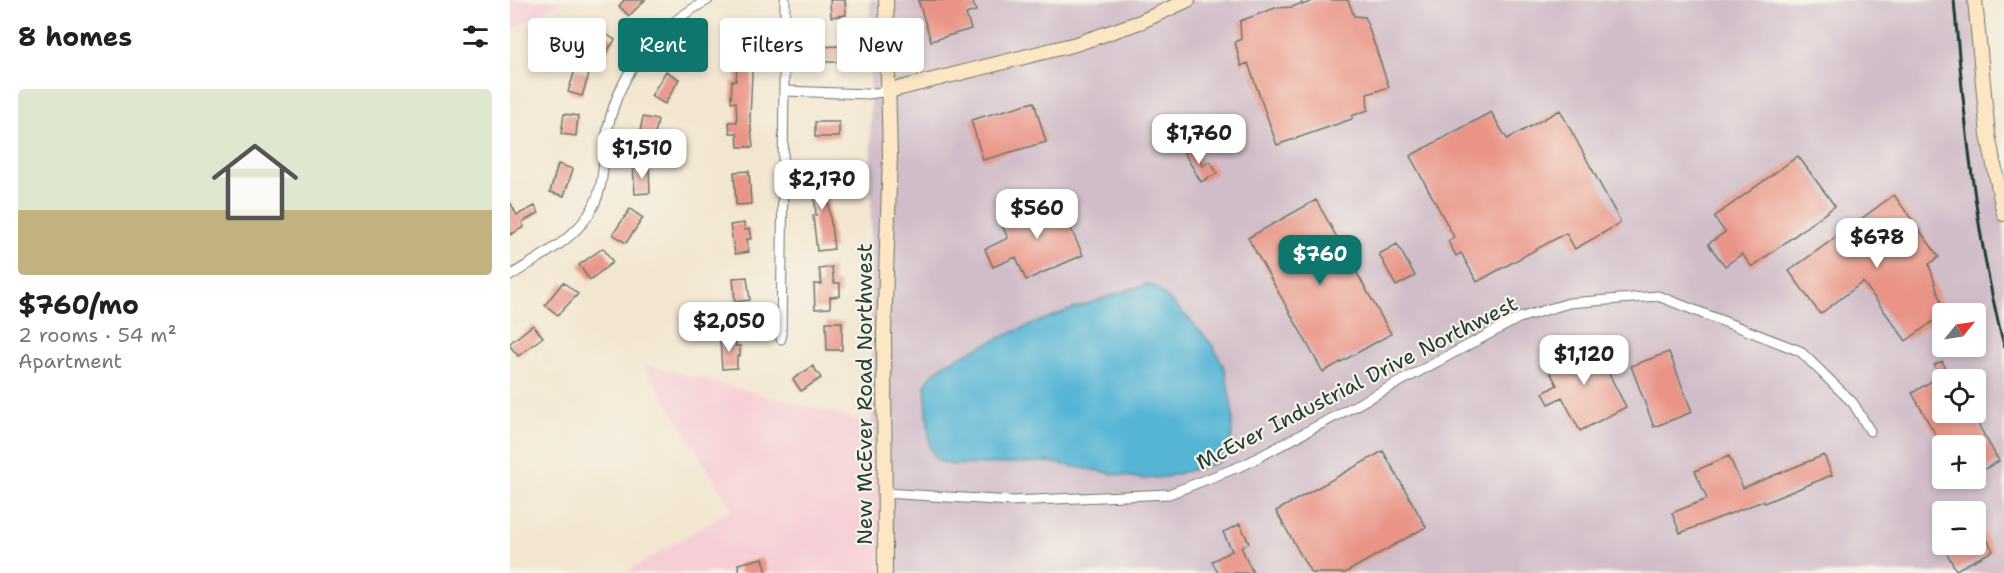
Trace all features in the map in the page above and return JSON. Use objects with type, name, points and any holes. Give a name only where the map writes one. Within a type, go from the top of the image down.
[{"type":"street","points":[[510,276],[559,244],[588,215],[602,184],[606,140],[611,116],[628,74],[641,54],[662,31],[681,15],[708,0]]},
{"type":"street","points":[[781,339],[785,0]]},
{"type":"street","name":"New McEver Road Northwest","points":[[885,573],[884,334],[890,156],[886,0]]},
{"type":"street","points":[[784,91],[868,93],[889,91],[1076,44],[1140,22],[1188,0]]},
{"type":"street","points":[[1975,0],[1988,135],[2004,214]]},
{"type":"street","name":"McEver Industrial Drive Northwest","points":[[885,493],[1011,501],[1170,494],[1246,464],[1520,318],[1569,303],[1658,296],[1800,351],[1853,403],[1870,431]]},
{"type":"shaded area","points":[[510,0],[563,0],[532,18],[528,18],[528,20],[510,31]]},
{"type":"shaded area","points":[[870,0],[1976,0],[2004,203],[2004,573],[887,573],[872,423],[870,72],[924,72],[924,18],[870,18]]},
{"type":"shaded area","points":[[643,364],[872,423],[887,573],[631,573],[631,569],[732,509]]},
{"type":"water","points":[[1147,284],[1156,287],[1192,322],[1213,346],[1225,369],[1233,415],[1231,446],[1225,457],[1217,463],[1166,477],[1142,479],[1049,462],[953,465],[938,461],[930,448],[925,386],[933,373],[954,359],[997,339],[1081,306]]},
{"type":"building","points":[[624,0],[645,0],[629,16],[619,6]]},
{"type":"building","points":[[830,0],[845,0],[846,15],[831,17]]},
{"type":"building","points":[[918,0],[972,0],[976,11],[966,14],[971,29],[931,41]]},
{"type":"building","points":[[1316,0],[1348,0],[1354,16],[1365,17],[1389,87],[1367,94],[1368,110],[1352,116],[1352,119],[1277,145],[1248,63],[1241,66],[1235,42],[1241,39],[1240,21],[1275,8],[1292,7]]},
{"type":"building","points":[[606,34],[615,40],[606,53]]},
{"type":"building","points":[[837,46],[837,62],[825,62],[825,47]]},
{"type":"building","points":[[574,72],[589,74],[582,96],[568,92]]},
{"type":"building","points":[[665,72],[679,79],[665,104],[651,96]]},
{"type":"building","points":[[737,72],[752,72],[750,118],[753,147],[738,147],[737,133],[730,133],[729,122],[737,122],[736,102],[731,102],[732,81],[736,81]]},
{"type":"building","points":[[1034,102],[1046,142],[983,160],[971,120]]},
{"type":"building","points":[[1560,110],[1621,223],[1575,249],[1566,233],[1477,282],[1461,253],[1456,256],[1448,241],[1454,237],[1410,156],[1491,112],[1507,139]]},
{"type":"building","points":[[564,114],[578,116],[576,136],[561,134]]},
{"type":"building","points":[[643,117],[658,120],[653,144],[638,141]]},
{"type":"building","points":[[815,122],[839,122],[839,137],[815,137]]},
{"type":"building","points":[[1191,145],[1203,166],[1210,161],[1217,173],[1201,182],[1183,151]]},
{"type":"building","points":[[1798,156],[1835,206],[1752,267],[1742,254],[1725,266],[1708,244],[1725,232],[1714,217]]},
{"type":"building","points":[[558,164],[573,169],[564,196],[550,192]]},
{"type":"building","points":[[633,167],[649,167],[650,193],[635,194]]},
{"type":"building","points":[[828,169],[830,199],[828,199],[834,249],[817,251],[813,216],[816,215],[812,170]]},
{"type":"building","points":[[749,171],[751,204],[736,205],[734,172]]},
{"type":"building","points":[[1894,195],[1939,257],[1929,264],[1941,303],[1932,303],[1932,322],[1906,341],[1863,282],[1820,314],[1789,271]]},
{"type":"building","points":[[1056,196],[1083,255],[1026,280],[1016,257],[993,267],[985,249],[1008,238],[1000,221]]},
{"type":"building","points":[[1316,200],[1391,334],[1323,372],[1248,238]]},
{"type":"building","points":[[510,202],[517,215],[535,206],[539,213],[522,222],[524,227],[510,235]]},
{"type":"building","points":[[630,209],[643,218],[626,243],[613,234]]},
{"type":"building","points":[[744,223],[745,230],[749,229],[751,239],[747,239],[749,252],[735,254],[730,225]]},
{"type":"building","points":[[1397,244],[1415,276],[1396,286],[1379,254]]},
{"type":"building","points":[[603,248],[613,262],[590,280],[579,265]]},
{"type":"building","points":[[832,267],[834,283],[840,283],[840,296],[830,297],[830,308],[815,309],[814,284],[822,284],[819,269]]},
{"type":"building","points":[[747,277],[750,300],[735,302],[733,278]]},
{"type":"building","points":[[563,282],[578,294],[558,315],[545,305]]},
{"type":"building","points":[[826,322],[842,322],[842,350],[827,350]]},
{"type":"building","points":[[533,325],[543,337],[518,356],[510,343]]},
{"type":"building","points":[[735,338],[736,346],[740,346],[737,368],[722,369],[720,339]]},
{"type":"building","points":[[1591,339],[1626,407],[1580,431],[1562,397],[1549,404],[1543,393],[1557,385],[1545,363]]},
{"type":"building","points":[[1669,352],[1692,412],[1654,427],[1631,366]]},
{"type":"building","points":[[1942,361],[1946,369],[1936,369],[1934,365]]},
{"type":"building","points":[[813,366],[821,378],[801,391],[793,379]]},
{"type":"building","points":[[1932,381],[1932,423],[1977,423],[1984,435],[1936,435],[1912,393]]},
{"type":"building","points":[[1986,438],[1999,461],[1986,468]]},
{"type":"building","points":[[1383,451],[1426,527],[1345,573],[1311,573],[1276,511]]},
{"type":"building","points":[[1824,455],[1832,475],[1764,503],[1763,501],[1680,533],[1672,513],[1707,499],[1695,471],[1729,456],[1743,488]]},
{"type":"building","points":[[1240,524],[1249,543],[1241,547],[1253,573],[1218,573],[1212,561],[1232,551],[1223,532]]},
{"type":"building","points":[[1986,537],[1993,551],[1986,555]]},
{"type":"building","points":[[1948,555],[1985,555],[1956,570]]},
{"type":"building","points":[[763,558],[767,573],[740,573],[738,564]]},
{"type":"railway","points":[[1954,0],[1978,218],[2004,346]]}]
